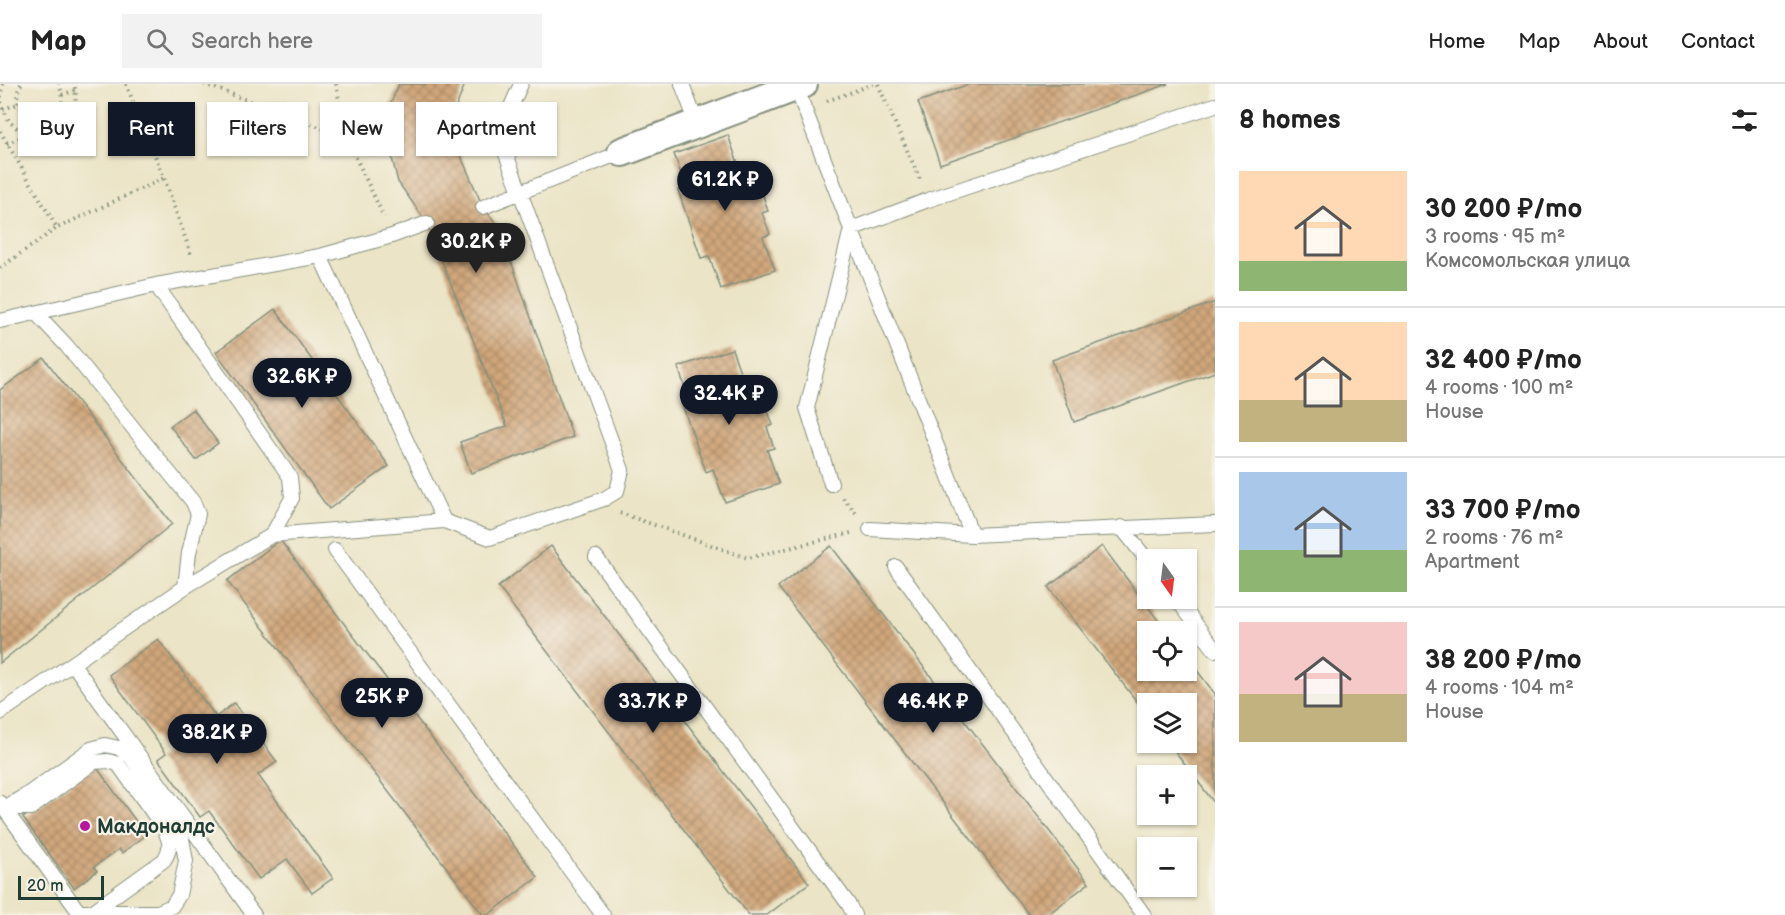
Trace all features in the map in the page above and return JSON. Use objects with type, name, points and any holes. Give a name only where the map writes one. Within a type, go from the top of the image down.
[{"type":"street","points":[[622,152],[697,124],[801,93]]},
{"type":"lane","points":[[0,713],[185,587],[272,535],[444,521],[490,538],[604,499],[617,491],[622,470],[502,143],[502,127],[521,84]]},
{"type":"lane","points":[[682,84],[697,124]]},
{"type":"lane","points":[[801,93],[851,228],[972,535]]},
{"type":"lane","points":[[851,228],[928,200],[1215,105]]},
{"type":"lane","points":[[483,207],[622,152]]},
{"type":"lane","points":[[0,321],[156,285],[320,256],[392,236],[427,223]]},
{"type":"lane","points":[[831,484],[807,408],[851,228]]},
{"type":"lane","points":[[320,256],[444,521]]},
{"type":"lane","points":[[156,285],[290,477],[292,498],[272,535]]},
{"type":"lane","points":[[36,314],[66,345],[193,502],[198,514],[189,553],[185,587]]},
{"type":"lane","points":[[870,529],[972,535],[1215,524]]},
{"type":"lane","points":[[1121,527],[1138,549]]},
{"type":"lane","points":[[335,550],[603,915]]},
{"type":"lane","points":[[596,557],[854,915]]},
{"type":"lane","points":[[896,567],[1144,915]]},
{"type":"lane","points":[[1184,609],[1215,650]]},
{"type":"lane","points":[[73,664],[254,915]]},
{"type":"lane","points":[[105,745],[119,748],[130,756],[182,833],[186,861],[179,895],[172,906],[158,912],[79,912],[3,807],[28,794],[91,750],[105,745]]},
{"type":"lane","points":[[3,807],[31,808],[94,762],[108,761],[118,764],[163,827],[169,838],[170,850],[164,860],[92,912]]},
{"type":"path","points":[[3,84],[1,97],[3,109],[11,123],[18,127]]},
{"type":"path","points":[[3,109],[18,104],[16,99],[18,87],[21,84]]},
{"type":"path","points":[[59,84],[62,95],[61,102]]},
{"type":"path","points":[[74,84],[77,95],[75,102]]},
{"type":"path","points":[[126,84],[164,178],[200,278]]},
{"type":"path","points":[[204,84],[320,127]]},
{"type":"path","points":[[336,84],[339,102]]},
{"type":"path","points":[[801,93],[876,84],[928,200]]},
{"type":"path","points":[[62,95],[76,90]]},
{"type":"path","points":[[0,131],[57,228]]},
{"type":"path","points":[[8,144],[18,139]]},
{"type":"path","points":[[355,156],[392,236]]},
{"type":"path","points":[[0,268],[57,228],[164,178]]},
{"type":"path","points":[[591,503],[748,558],[870,529],[831,484]]},
{"type":"building","points":[[399,84],[465,84],[458,102],[416,102],[416,156],[462,156],[483,207],[499,227],[573,437],[471,473],[460,442],[507,426],[427,223],[398,182],[392,156],[404,156],[404,102],[391,102]]},
{"type":"building","points":[[969,84],[1168,84],[940,164],[918,102]]},
{"type":"building","points":[[728,135],[740,169],[746,167],[756,194],[762,192],[768,211],[762,213],[770,234],[763,237],[775,270],[721,289],[709,256],[701,258],[678,190],[686,188],[674,154]]},
{"type":"building","points":[[1215,302],[1215,372],[1074,422],[1052,360]]},
{"type":"building","points":[[275,309],[389,466],[329,509],[216,352]]},
{"type":"building","points":[[732,349],[744,383],[751,381],[760,408],[766,406],[773,425],[767,427],[774,448],[767,450],[779,484],[725,502],[713,469],[706,472],[682,404],[690,402],[678,367]]},
{"type":"building","points":[[44,358],[172,524],[0,663],[0,390]]},
{"type":"building","points":[[193,409],[218,443],[196,460],[170,426]]},
{"type":"building","points":[[280,540],[538,877],[488,915],[483,915],[227,581]]},
{"type":"building","points":[[551,546],[809,883],[767,915],[749,915],[498,587]]},
{"type":"building","points":[[831,546],[1089,883],[1047,915],[1029,915],[778,587]]},
{"type":"building","points":[[1102,546],[1137,592],[1137,609],[1150,609],[1159,621],[1137,621],[1137,681],[1197,681],[1197,670],[1215,694],[1215,804],[1197,780],[1197,765],[1185,765],[1176,753],[1197,753],[1197,693],[1137,693],[1137,702],[1048,587]]},
{"type":"building","points":[[158,639],[216,717],[234,703],[277,762],[258,775],[333,878],[312,893],[287,859],[259,879],[209,811],[200,817],[158,759],[166,753],[109,675]]},
{"type":"building","name":"Макдоналдс","points":[[95,765],[146,835],[122,853],[119,849],[94,867],[97,871],[74,888],[23,818]]},
{"type":"place","name":"Макдоналдс","points":[[85,826]]}]
